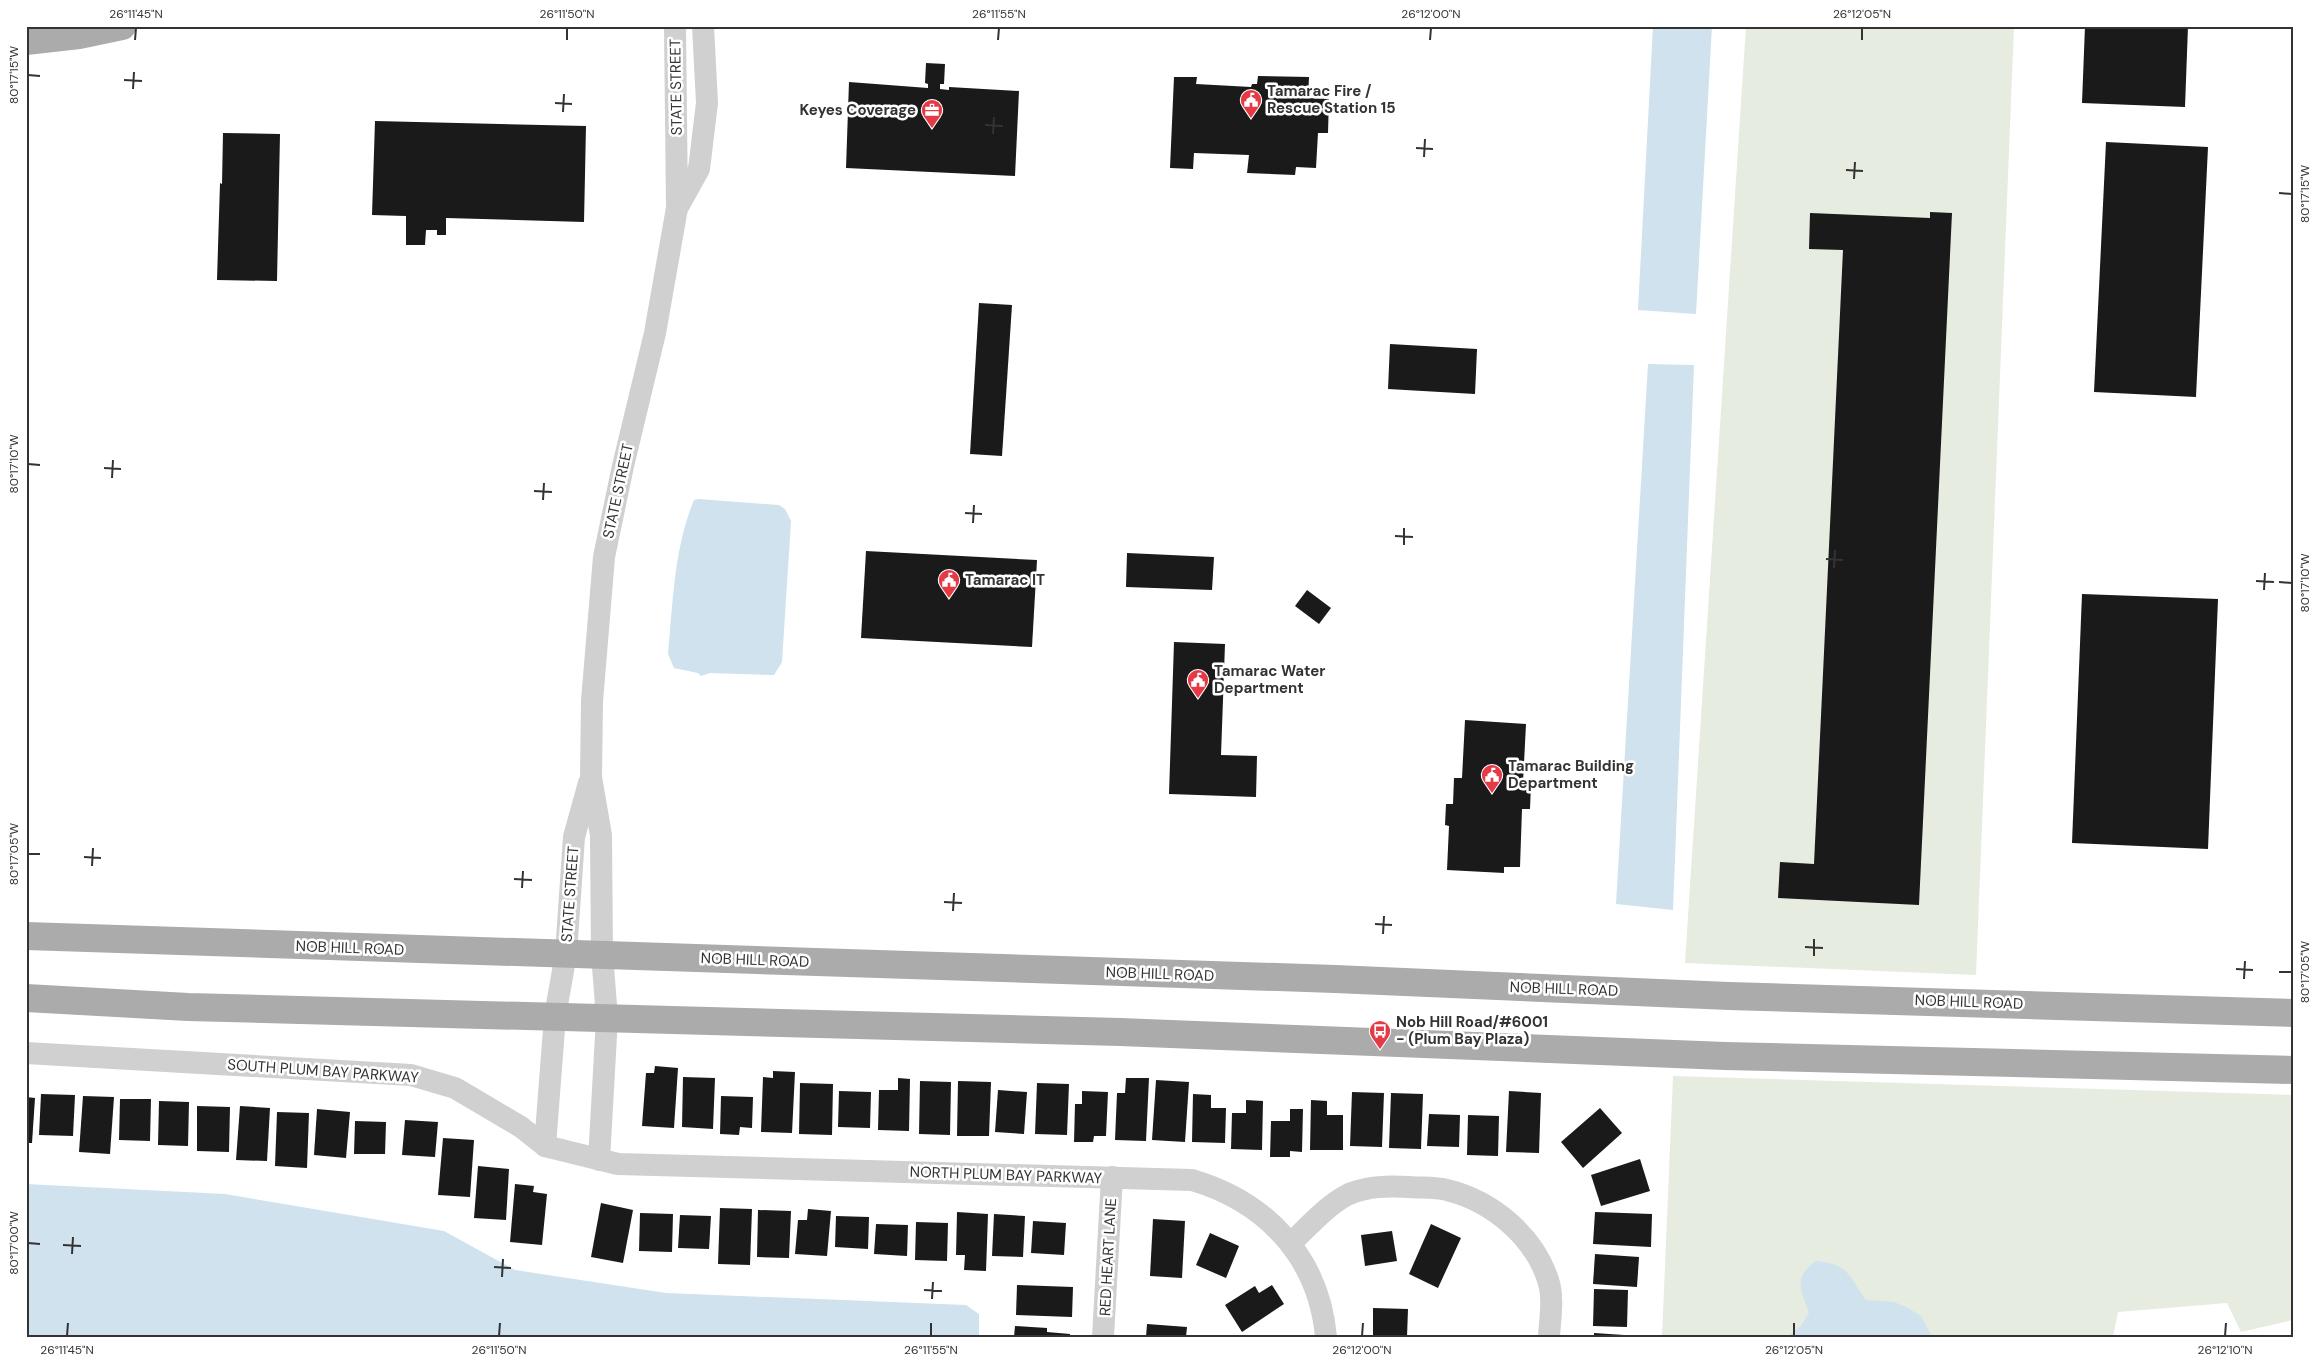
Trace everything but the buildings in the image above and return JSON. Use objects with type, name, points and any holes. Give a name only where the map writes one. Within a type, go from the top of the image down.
[{"type":"main road","points":[[26,41],[79,35],[122,26]]},
{"type":"main road","name":"NOB HILL ROAD","points":[[26,936],[1325,979],[1729,996],[2293,1013]]},
{"type":"main road","points":[[26,998],[188,1007],[1120,1032],[1725,1056],[2293,1070]]},
{"type":"street","name":"STATE STREET","points":[[599,1160],[608,1018],[602,954],[601,835],[591,777],[592,701],[604,557],[623,466],[656,333],[677,208],[675,26]]},
{"type":"street","name":"STATE STREET","points":[[677,208],[699,169],[707,103],[703,26]]},
{"type":"street","name":"STATE STREET","points":[[545,1146],[555,1016],[566,954],[574,837],[591,777]]},
{"type":"street","name":"SOUTH PLUM BAY PARKWAY","points":[[26,1053],[411,1075],[455,1088],[521,1127],[545,1146],[599,1160]]},
{"type":"street","name":"NORTH PLUM BAY PARKWAY","points":[[599,1160],[618,1164],[1192,1180],[1218,1188],[1245,1203],[1268,1220],[1291,1243],[1310,1275],[1321,1301],[1326,1337]]},
{"type":"street","name":"RED HEART LANE","points":[[1104,1337],[1112,1178]]},
{"type":"street","points":[[1291,1243],[1326,1210],[1349,1195],[1367,1188],[1446,1189],[1471,1198],[1493,1210],[1516,1227],[1541,1262],[1549,1282],[1551,1300],[1549,1337]]},
{"type":"shaded area","points":[[1746,26],[2014,26],[1976,975],[1685,963]]},
{"type":"shaded area","points":[[1673,1076],[2293,1095],[2293,1320],[2241,1332],[2227,1303],[2118,1312],[2113,1337],[1662,1337]]},
{"type":"water","points":[[1653,26],[1712,26],[1696,314],[1638,310]]},
{"type":"water","points":[[1648,364],[1694,365],[1673,910],[1616,904]]},
{"type":"water","points":[[694,500],[779,505],[785,509],[791,521],[782,662],[774,675],[710,673],[701,676],[698,673],[674,668],[668,654],[675,576],[687,518]]},
{"type":"water","points":[[26,1184],[225,1194],[444,1231],[515,1270],[666,1293],[966,1305],[979,1314],[979,1337],[26,1337]]},
{"type":"water","points":[[1816,1261],[1842,1268],[1851,1277],[1866,1300],[1894,1302],[1921,1316],[1932,1337],[1786,1337],[1800,1327],[1809,1313],[1800,1284],[1808,1267]]},
{"type":"place","name":"Tamarac Fire / Rescue Station 15","points":[[1251,119]]},
{"type":"place","name":"Keyes Coverage","points":[[932,129]]},
{"type":"place","name":"Tamarac IT","points":[[949,599]]},
{"type":"place","name":"Tamarac Water Department","points":[[1198,699]]},
{"type":"place","name":"Tamarac Building Department","points":[[1492,794]]},
{"type":"place","name":"Nob Hill Road/#6001 - (Plum Bay Plaza)","points":[[1380,1050]]}]
